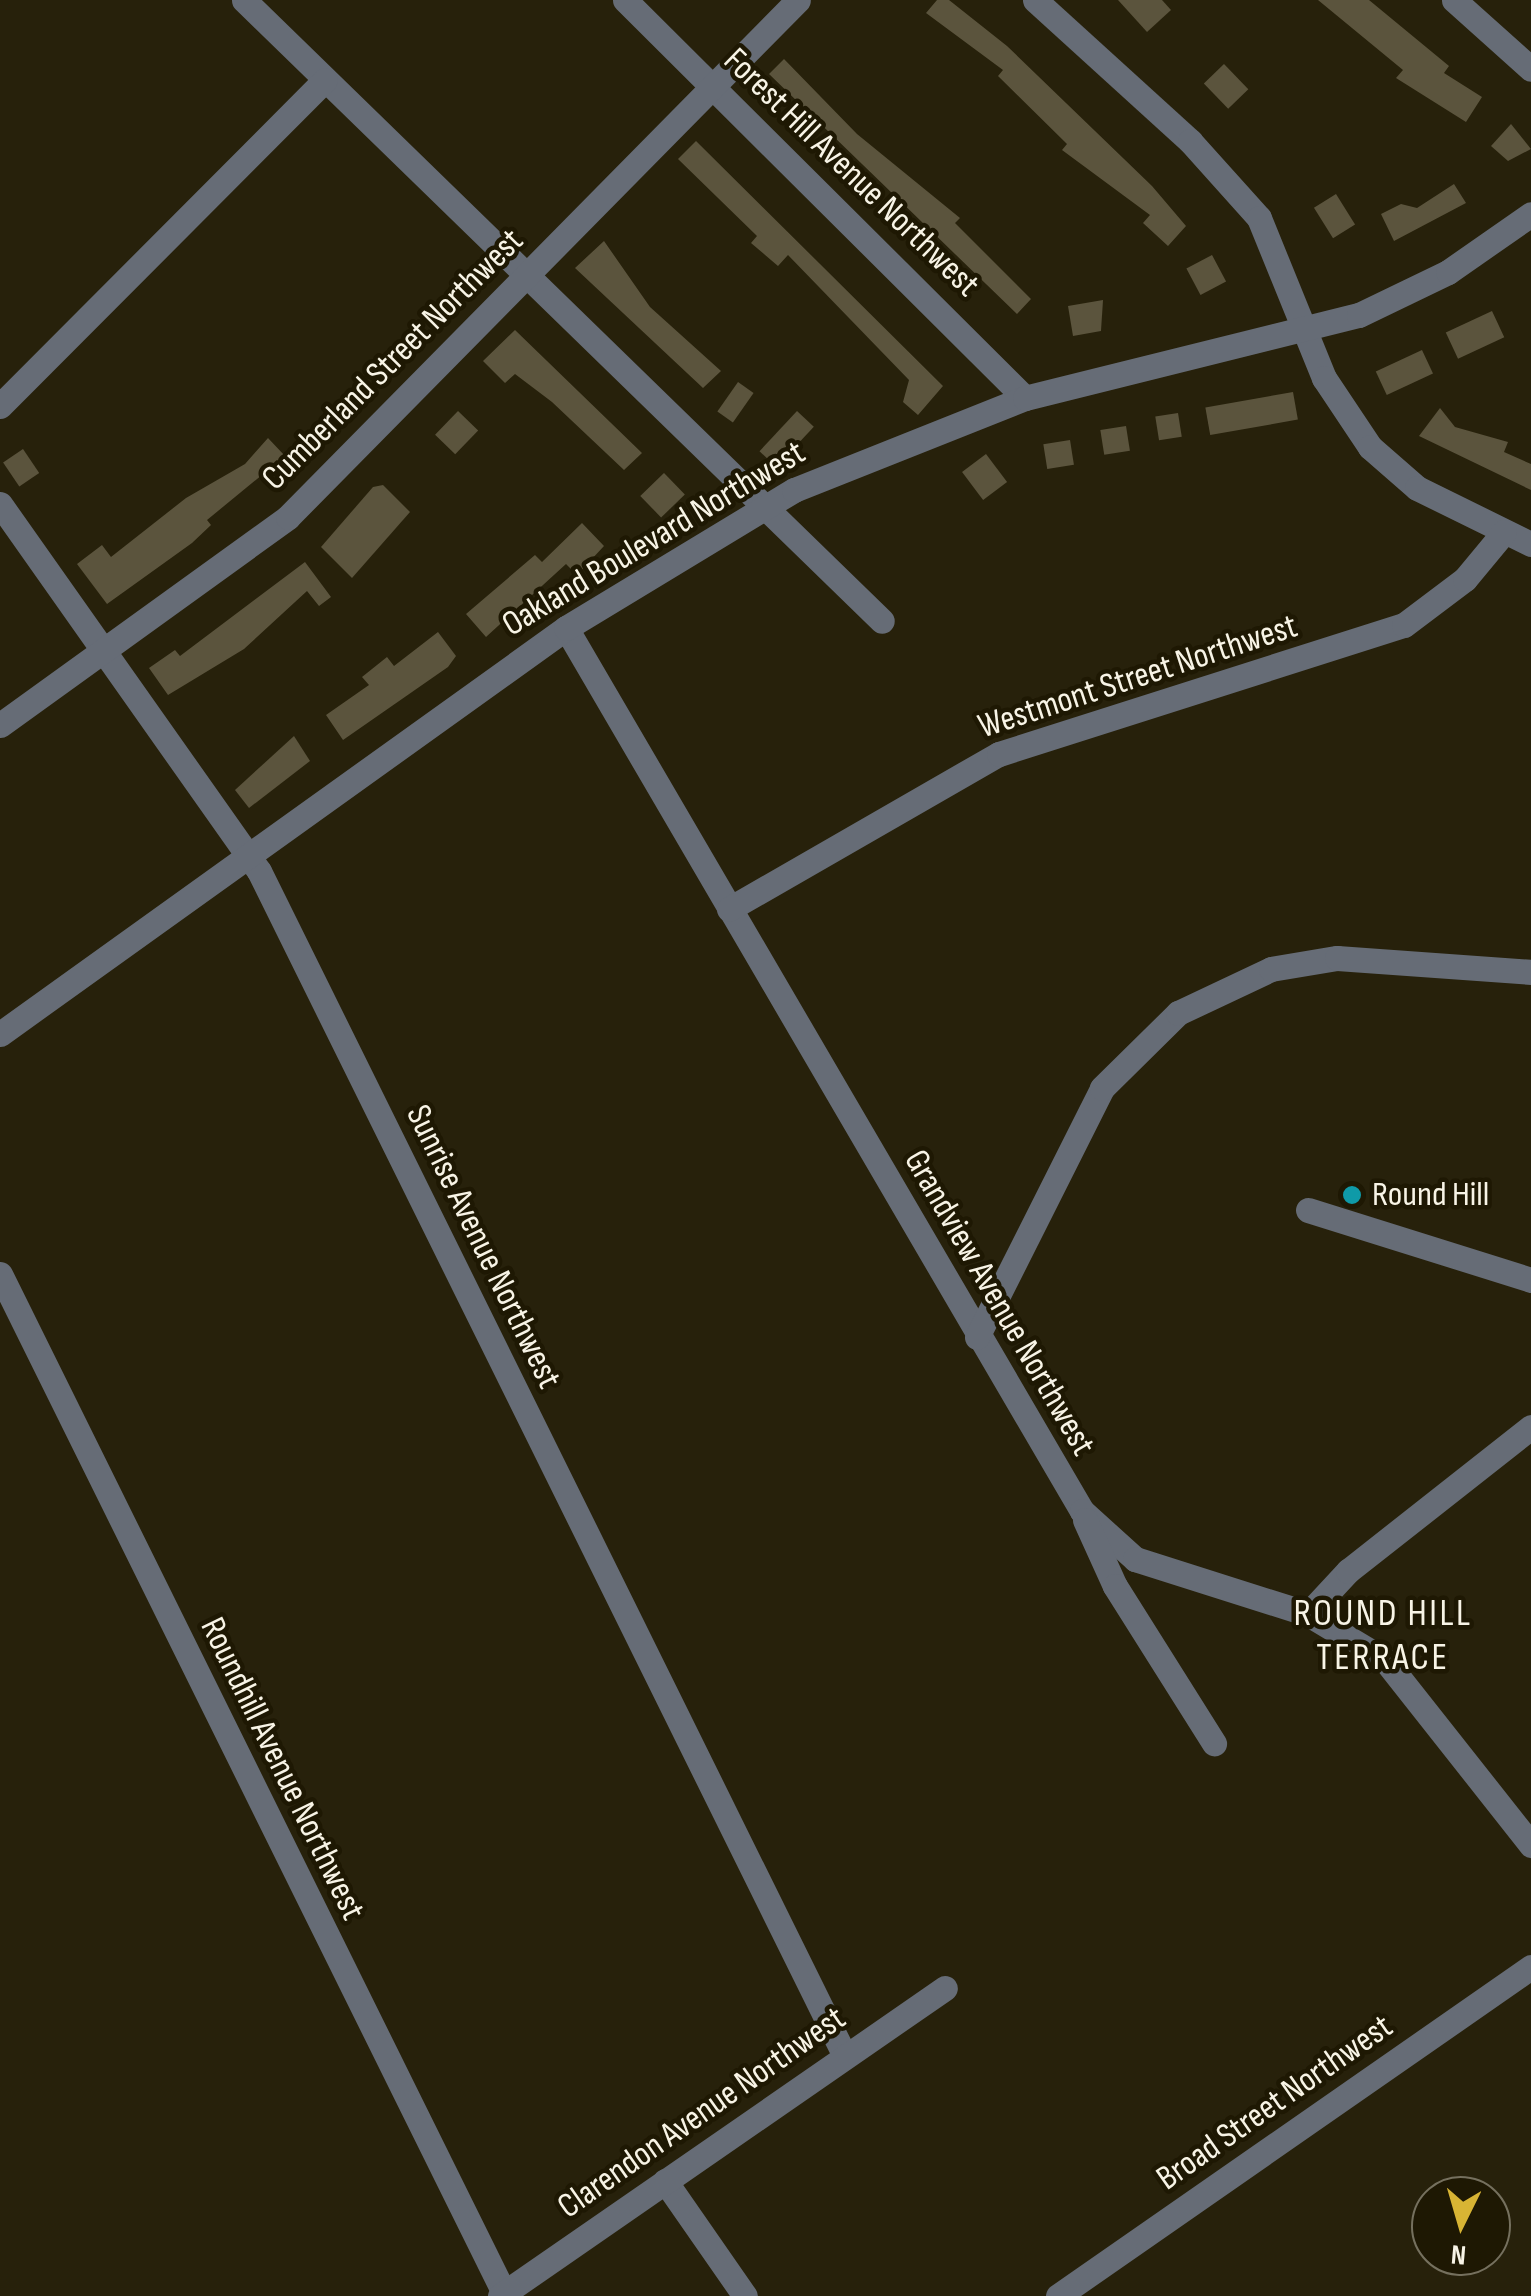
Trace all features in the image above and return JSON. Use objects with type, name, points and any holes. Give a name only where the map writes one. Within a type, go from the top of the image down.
[{"type":"street","points":[[244,0],[761,508],[882,620]]},
{"type":"street","name":"Forest Hill Avenue Northwest","points":[[625,0],[1025,398]]},
{"type":"street","name":"Cumberland Street Northwest","points":[[0,725],[288,516],[798,0]]},
{"type":"street","points":[[1035,0],[1236,187],[1275,245],[1324,378],[1370,446],[1417,488],[1531,544]]},
{"type":"street","points":[[1454,0],[1531,69]]},
{"type":"street","points":[[0,406],[325,80]]},
{"type":"street","name":"Oakland Boulevard Northwest","points":[[0,1034],[566,628],[761,508],[848,464],[1025,398],[1306,332],[1410,292],[1531,214]]},
{"type":"street","name":"Sunrise Avenue Northwest","points":[[0,504],[248,855],[845,2056]]},
{"type":"street","name":"Westmont Street Northwest","points":[[729,908],[998,754],[1404,625],[1464,579],[1504,532]]},
{"type":"street","name":"Grandview Avenue Northwest","points":[[566,628],[1082,1511],[1112,1542],[1159,1570],[1308,1614],[1407,1681],[1531,1846]]},
{"type":"street","points":[[977,1337],[1102,1088],[1178,1013],[1271,969],[1338,958],[1531,972]]},
{"type":"street","points":[[1308,1210],[1531,1280]]},
{"type":"street","name":"Roundhill Avenue Northwest","points":[[0,1274],[502,2295]]},
{"type":"street","points":[[1308,1614],[1348,1571],[1531,1427]]},
{"type":"street","points":[[1082,1511],[1115,1586],[1214,1743]]},
{"type":"street","name":"Broad Street Northwest","points":[[1058,2296],[1531,1967]]},
{"type":"street","name":"Clarendon Avenue Northwest","points":[[502,2295],[945,1988]]},
{"type":"street","points":[[665,2180],[745,2296]]},
{"type":"building","points":[[937,0],[949,0],[1007,46],[1152,186],[1186,226],[1168,246],[1143,223],[1150,215],[1062,150],[1067,144],[998,76],[1003,70],[926,13]]},
{"type":"building","points":[[1118,0],[1162,0],[1171,10],[1147,32]]},
{"type":"building","points":[[1318,0],[1369,0],[1449,66],[1444,73],[1482,97],[1466,122],[1396,78],[1403,70]]},
{"type":"building","points":[[784,59],[857,134],[960,218],[955,223],[1031,299],[1017,314],[769,74]]},
{"type":"building","points":[[1224,64],[1248,89],[1228,109],[1204,83]]},
{"type":"building","points":[[1511,124],[1531,149],[1508,161],[1491,146]]},
{"type":"building","points":[[696,141],[943,386],[918,415],[903,402],[909,380],[788,255],[778,266],[751,243],[757,236],[678,159]]},
{"type":"building","points":[[1454,184],[1466,203],[1394,241],[1381,214],[1401,204],[1417,208]]},
{"type":"building","points":[[1336,194],[1355,225],[1333,238],[1314,208]]},
{"type":"building","points":[[604,241],[650,307],[721,371],[703,388],[575,268]]},
{"type":"building","points":[[1212,255],[1226,281],[1200,295],[1186,269]]},
{"type":"building","points":[[1103,300],[1101,331],[1073,336],[1068,306]]},
{"type":"building","points":[[1492,311],[1504,337],[1458,359],[1446,333]]},
{"type":"building","points":[[515,330],[642,453],[624,470],[552,402],[515,374],[505,383],[483,361]]},
{"type":"building","points":[[1422,350],[1433,374],[1387,395],[1376,372]]},
{"type":"building","points":[[738,382],[754,393],[733,422],[717,411]]},
{"type":"building","points":[[1293,392],[1298,420],[1210,435],[1205,407]]},
{"type":"building","points":[[1440,408],[1455,427],[1508,442],[1504,452],[1531,464],[1531,490],[1419,436]]},
{"type":"building","points":[[458,411],[478,430],[455,454],[435,435]]},
{"type":"building","points":[[797,411],[814,427],[776,467],[759,451]]},
{"type":"building","points":[[1178,413],[1182,437],[1159,440],[1155,417]]},
{"type":"building","points":[[1126,426],[1130,451],[1104,455],[1100,430]]},
{"type":"building","points":[[268,438],[285,456],[207,520],[211,525],[192,543],[107,604],[77,564],[102,545],[111,557],[186,498],[245,464]]},
{"type":"building","points":[[1070,440],[1074,465],[1047,469],[1043,444]]},
{"type":"building","points":[[23,449],[39,473],[19,486],[3,462]]},
{"type":"building","points":[[986,454],[1007,482],[983,500],[962,472]]},
{"type":"building","points":[[664,473],[685,495],[661,518],[640,496]]},
{"type":"building","points":[[383,485],[410,512],[352,578],[321,547],[373,487]]},
{"type":"building","points":[[582,523],[604,546],[577,575],[566,564],[486,637],[466,614],[535,555],[542,562]]},
{"type":"building","points":[[305,562],[331,597],[319,606],[307,591],[244,649],[168,695],[149,668],[175,650],[180,656]]},
{"type":"building","points":[[438,632],[456,656],[448,667],[343,740],[326,715],[369,685],[362,677],[387,657],[394,666]]},
{"type":"building","points":[[294,736],[310,761],[249,808],[235,790]]},
{"type":"place","name":"Round Hill","points":[[1352,1195]]},
{"type":"district","name":"ROUND HILL TERRACE","points":[[1383,1636]]}]
